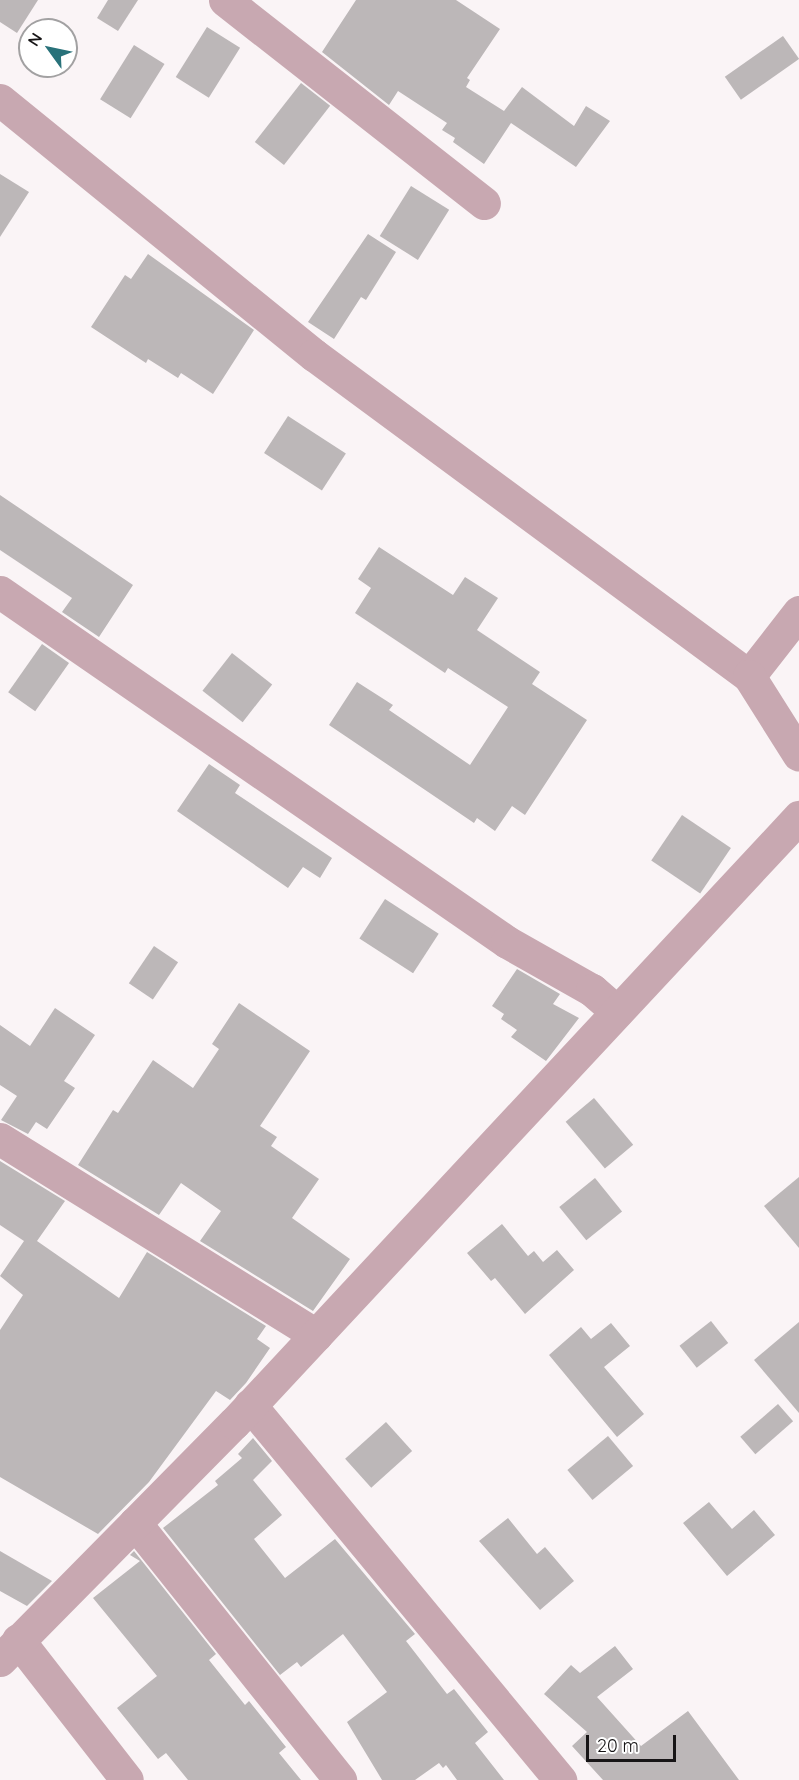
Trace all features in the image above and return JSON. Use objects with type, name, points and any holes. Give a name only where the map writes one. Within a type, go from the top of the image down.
[{"type":"street","points":[[225,0],[484,203]]},
{"type":"street","points":[[0,100],[314,355],[749,676],[799,755]]},
{"type":"street","points":[[0,592],[507,942],[592,990],[617,1012]]},
{"type":"street","points":[[749,676],[799,612]]},
{"type":"street","points":[[127,1780],[9,1650],[250,1405],[799,818]]},
{"type":"street","points":[[0,1138],[316,1335]]},
{"type":"street","points":[[250,1405],[560,1780]]},
{"type":"street","points":[[135,1522],[340,1780]]},
{"type":"building","points":[[0,0],[38,0],[27,18],[18,18],[17,33],[0,22]]},
{"type":"building","points":[[108,0],[138,0],[118,31],[97,18]]},
{"type":"building","points":[[356,0],[456,0],[500,29],[467,78],[470,80],[466,87],[504,111],[522,87],[574,126],[586,106],[610,121],[576,167],[511,123],[484,164],[453,142],[455,138],[442,130],[447,123],[398,91],[389,105],[322,52]]},
{"type":"building","points":[[207,27],[240,48],[209,98],[176,77]]},
{"type":"building","points":[[783,36],[799,59],[741,100],[725,77]]},
{"type":"building","points":[[134,45],[165,64],[131,118],[100,99]]},
{"type":"building","points":[[301,83],[330,106],[284,165],[255,142]]},
{"type":"building","points":[[0,174],[29,192],[0,237]]},
{"type":"building","points":[[411,186],[449,210],[418,260],[380,236]]},
{"type":"building","points":[[368,234],[396,252],[366,300],[361,297],[334,339],[308,322]]},
{"type":"building","points":[[148,254],[254,330],[213,394],[181,373],[178,378],[148,359],[146,363],[91,327],[125,275],[131,279]]},
{"type":"building","points":[[288,416],[346,454],[322,490],[264,453]]},
{"type":"building","points":[[0,495],[133,585],[99,637],[62,612],[72,598],[0,550]]},
{"type":"building","points":[[379,547],[453,595],[465,577],[498,598],[477,630],[540,672],[532,684],[587,720],[525,815],[512,806],[495,831],[477,818],[474,823],[329,725],[357,682],[393,705],[389,710],[470,765],[508,707],[448,668],[445,673],[355,613],[371,588],[358,579]]},
{"type":"building","points":[[42,644],[69,663],[35,711],[8,692]]},
{"type":"building","points":[[232,653],[272,684],[243,722],[202,691]]},
{"type":"building","points":[[209,764],[240,785],[235,793],[332,858],[320,878],[303,867],[288,888],[177,811]]},
{"type":"building","points":[[682,815],[731,848],[700,894],[651,861]]},
{"type":"building","points":[[385,899],[439,934],[413,973],[359,938]]},
{"type":"building","points":[[154,946],[178,962],[153,1000],[129,983]]},
{"type":"building","points":[[517,969],[560,994],[553,1004],[579,1018],[546,1061],[511,1037],[517,1030],[501,1019],[504,1014],[492,1006]]},
{"type":"building","points":[[239,1003],[310,1051],[260,1126],[277,1137],[271,1146],[319,1179],[292,1218],[350,1259],[313,1311],[200,1241],[221,1211],[181,1183],[159,1215],[78,1165],[113,1110],[118,1113],[153,1060],[193,1088],[219,1049],[212,1044]]},
{"type":"building","points":[[55,1008],[95,1035],[64,1081],[75,1088],[47,1129],[36,1122],[28,1134],[1,1120],[17,1096],[0,1085],[0,1025],[30,1046]]},
{"type":"building","points":[[594,1098],[633,1145],[605,1169],[566,1122]]},
{"type":"building","points":[[0,1161],[65,1201],[37,1241],[119,1298],[147,1252],[266,1326],[257,1339],[270,1348],[246,1383],[230,1400],[216,1391],[149,1482],[98,1534],[0,1477],[0,1330],[23,1295],[0,1276],[24,1241],[0,1225]]},
{"type":"building","points":[[799,1177],[799,1248],[764,1206]]},
{"type":"building","points":[[595,1178],[622,1211],[586,1240],[559,1207]]},
{"type":"building","points":[[502,1224],[528,1256],[534,1251],[543,1262],[557,1250],[574,1270],[525,1314],[495,1278],[491,1281],[467,1253]]},
{"type":"building","points":[[711,1321],[728,1343],[697,1368],[679,1346]]},
{"type":"building","points":[[799,1322],[799,1413],[754,1360]]},
{"type":"building","points":[[611,1323],[630,1346],[604,1367],[644,1414],[617,1437],[549,1355],[581,1327],[591,1339]]},
{"type":"building","points":[[778,1404],[793,1421],[755,1454],[740,1437]]},
{"type":"building","points":[[386,1422],[412,1451],[371,1488],[345,1459]]},
{"type":"building","points":[[608,1436],[633,1466],[592,1500],[567,1470]]},
{"type":"building","points":[[253,1438],[272,1461],[253,1480],[282,1515],[254,1539],[285,1578],[335,1539],[415,1634],[406,1641],[447,1694],[454,1689],[488,1732],[475,1743],[504,1780],[457,1780],[446,1765],[443,1768],[439,1763],[415,1780],[382,1780],[347,1722],[387,1692],[343,1634],[301,1667],[297,1662],[280,1675],[163,1528],[218,1485],[215,1481],[242,1458],[238,1454]]},
{"type":"building","points":[[709,1502],[732,1529],[754,1510],[775,1535],[727,1576],[683,1523]]},
{"type":"building","points":[[508,1518],[537,1554],[545,1547],[574,1581],[540,1610],[479,1541]]},
{"type":"building","points":[[0,1551],[52,1581],[27,1606],[0,1591]]},
{"type":"building","points":[[134,1551],[216,1654],[209,1660],[245,1705],[249,1701],[286,1747],[279,1753],[301,1780],[188,1780],[166,1753],[158,1759],[117,1708],[157,1676],[93,1598],[140,1561],[130,1555]]},
{"type":"building","points":[[615,1646],[633,1669],[597,1697],[641,1746],[688,1711],[739,1780],[603,1780],[572,1746],[587,1732],[544,1694],[571,1665],[580,1673]]}]
